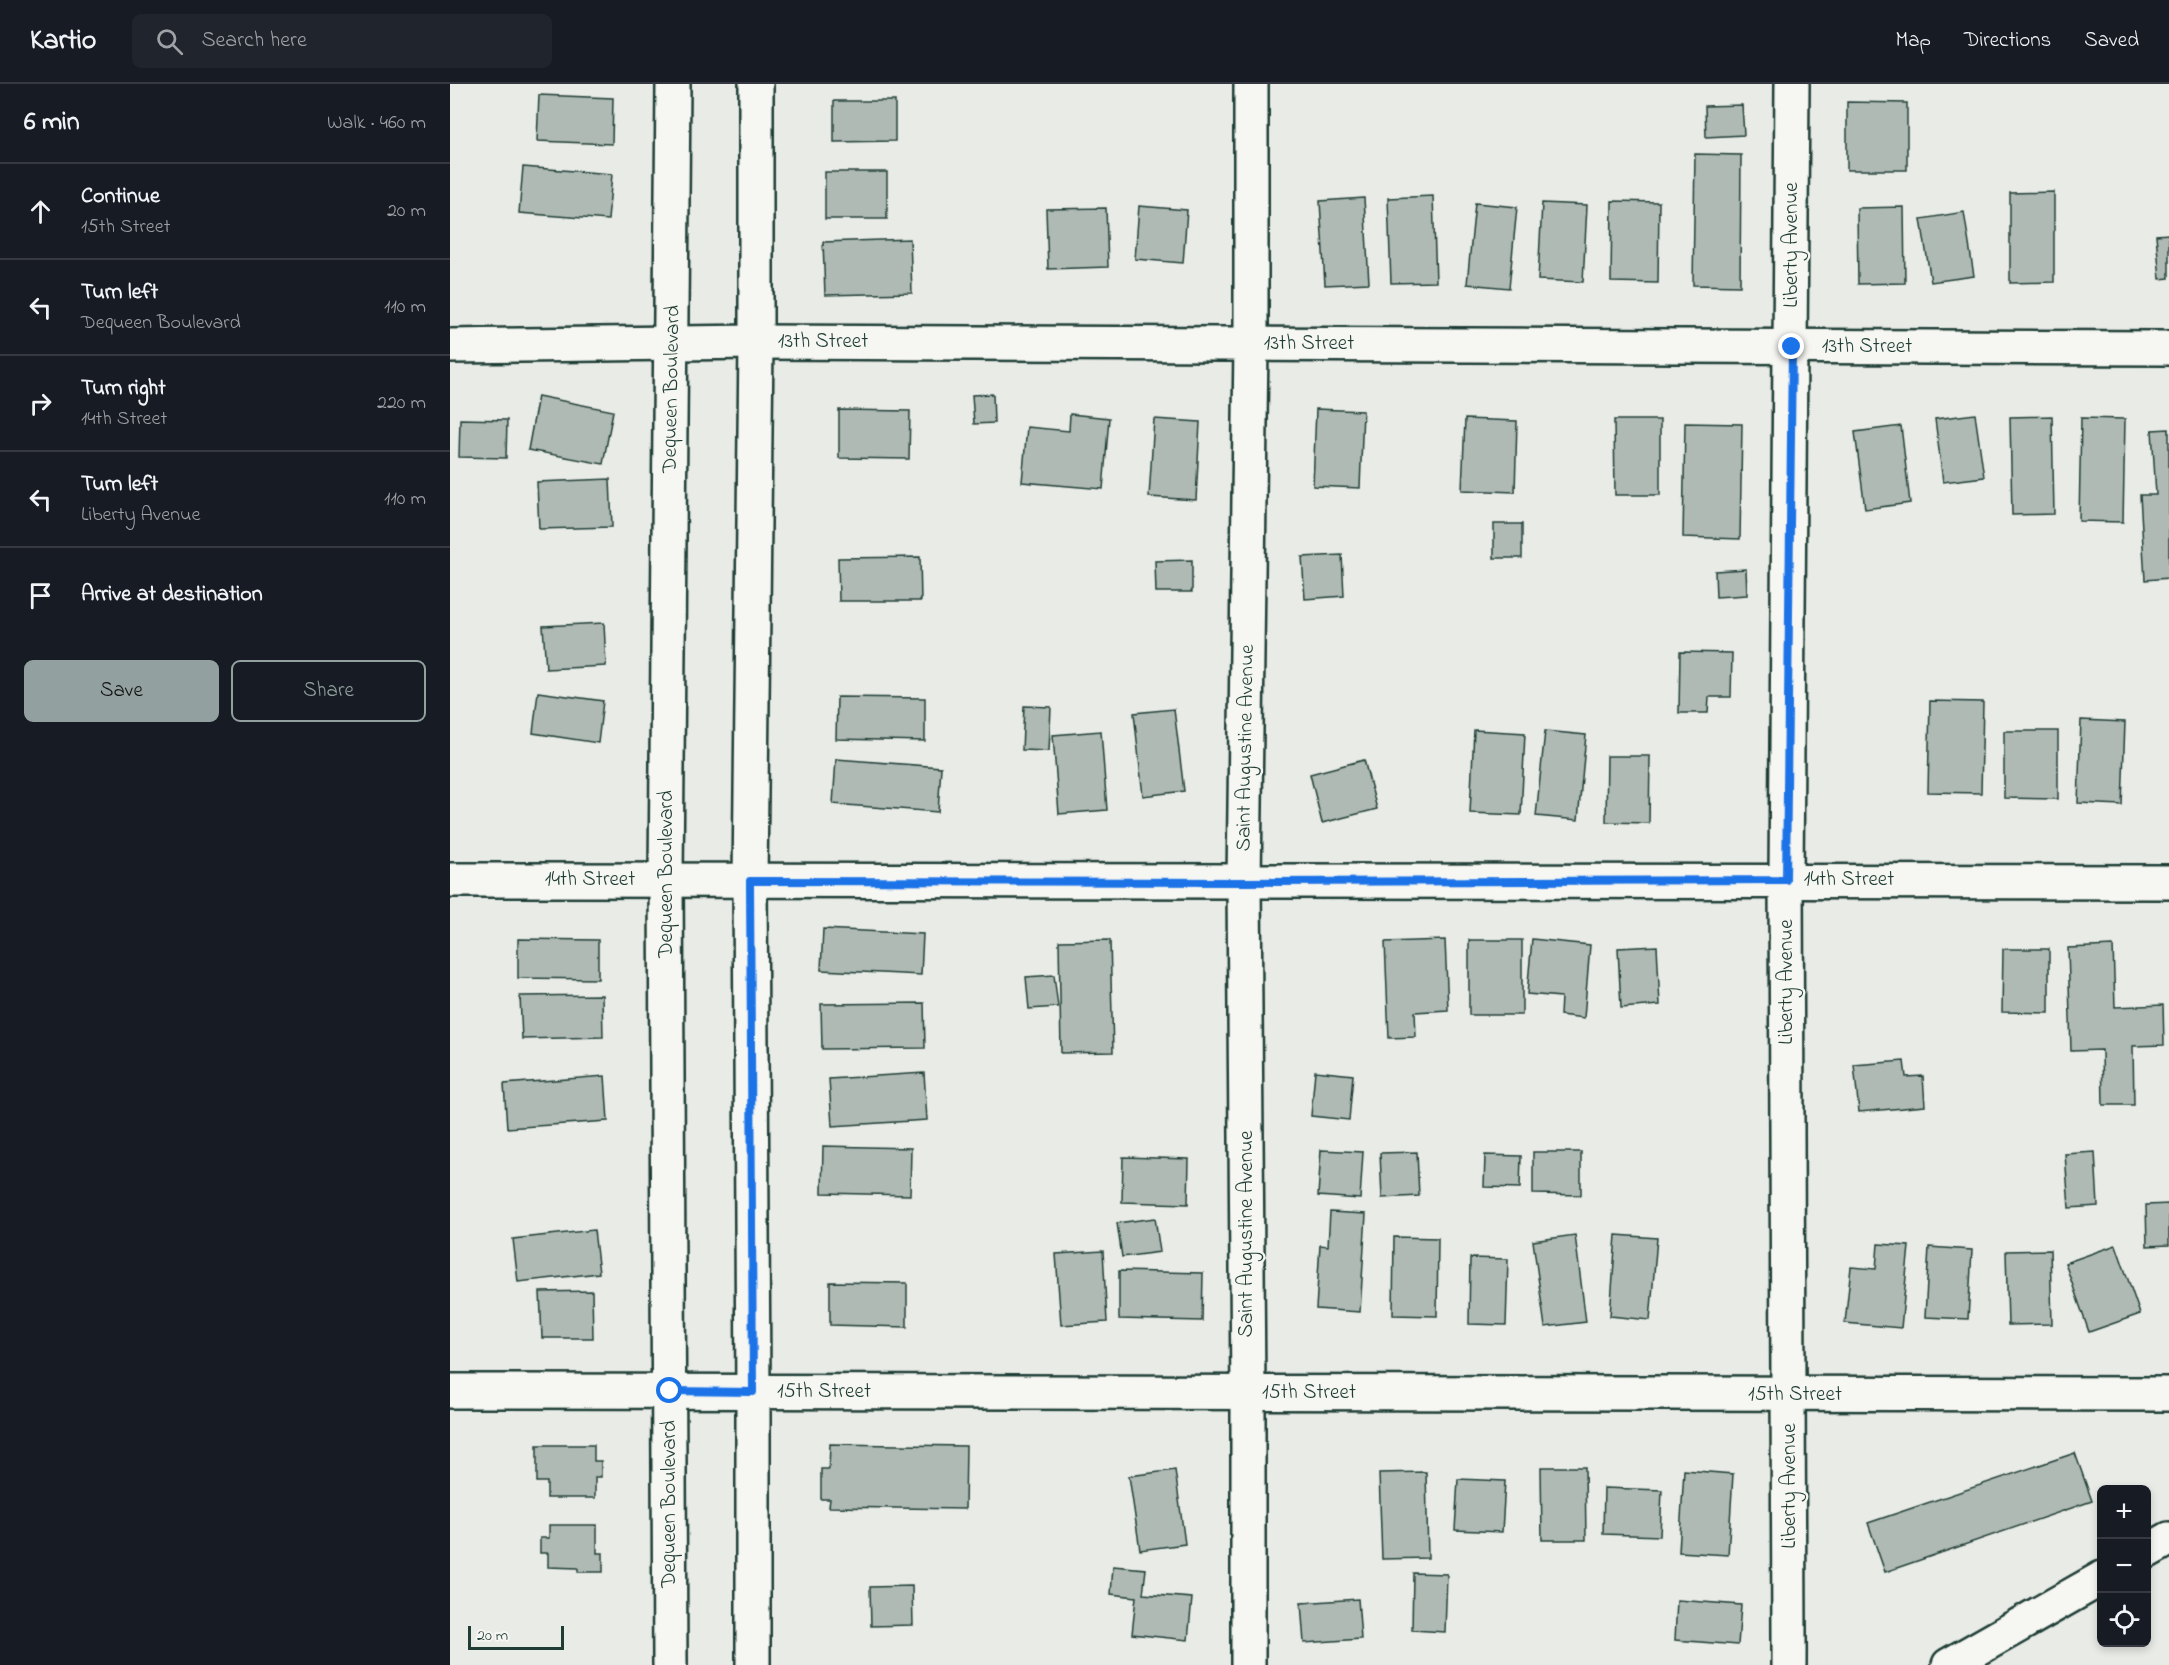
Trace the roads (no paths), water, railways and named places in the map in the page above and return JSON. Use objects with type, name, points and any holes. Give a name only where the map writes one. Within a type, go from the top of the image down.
[{"type":"street","name":"Dequeen Boulevard","points":[[670,1665],[666,879],[673,342],[673,84]]},
{"type":"street","points":[[753,1665],[750,881],[756,342],[756,84]]},
{"type":"street","name":"Saint Augustine Avenue","points":[[1248,1665],[1244,882],[1251,344],[1251,84]]},
{"type":"street","name":"Liberty Avenue","points":[[1790,1665],[1786,880],[1792,347],[1792,84]]},
{"type":"street","name":"13th Street","points":[[450,346],[756,342],[2169,348]]},
{"type":"street","name":"14th Street","points":[[450,880],[2169,882]]},
{"type":"street","name":"15th Street","points":[[450,1391],[2169,1394]]},
{"type":"street","points":[[2151,1549],[2169,1539]]},
{"type":"street","points":[[1949,1665],[2097,1581]]}]
